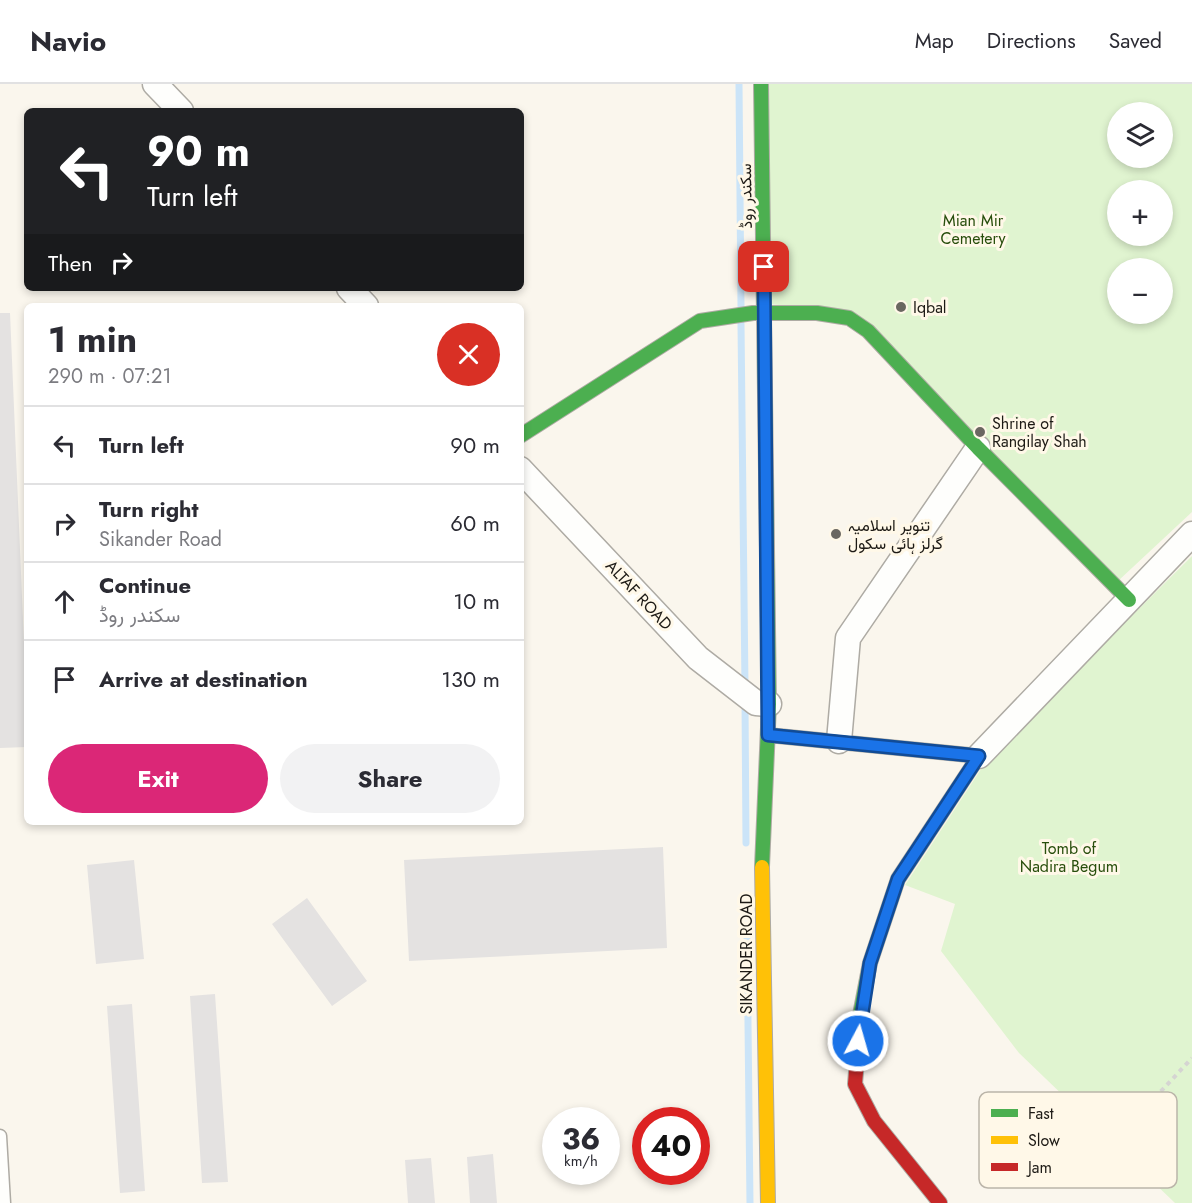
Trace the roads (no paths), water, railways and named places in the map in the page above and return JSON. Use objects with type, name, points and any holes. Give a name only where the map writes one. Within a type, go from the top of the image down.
[{"type":"street","points":[[155,84],[178,108]]},
{"type":"street","name":"سکندر روڈ","points":[[761,84],[765,312],[762,704]]},
{"type":"street","points":[[352,291],[363,303]]},
{"type":"street","points":[[524,433],[700,321],[720,315],[765,312],[823,314],[850,318],[868,331],[978,448],[1129,600]]},
{"type":"street","points":[[839,741],[848,638],[978,448]]},
{"type":"street","name":"ALTAF ROAD","points":[[524,473],[698,658],[725,681],[762,704]]},
{"type":"street","points":[[939,1203],[874,1121],[855,1084],[860,1020],[870,963],[898,879],[979,756],[1192,534]]},
{"type":"street","name":"SIKANDER ROAD","points":[[762,704],[768,735],[762,848],[768,1203]]},
{"type":"street","points":[[768,735],[979,756]]},
{"type":"lane","points":[[0,1136],[4,1203]]},
{"type":"waterway","points":[[739,84],[741,306]]},
{"type":"waterway","points":[[741,324],[745,687]]},
{"type":"waterway","points":[[745,702],[746,843]]},
{"type":"waterway","points":[[747,933],[750,1203]]},
{"type":"place","name":"Iqbal","points":[[901,307]]},
{"type":"place","name":"Shrine of Rangilay Shah","points":[[980,432]]},
{"type":"place","name":"تنویر اسلامیہ گرلز ہائی سکول","points":[[836,534]]},
{"type":"park label","name":"Mian Mir Cemetery","points":[[973,229]]},
{"type":"park label","name":"Tomb of Nadira Begum","points":[[1069,857]]}]
